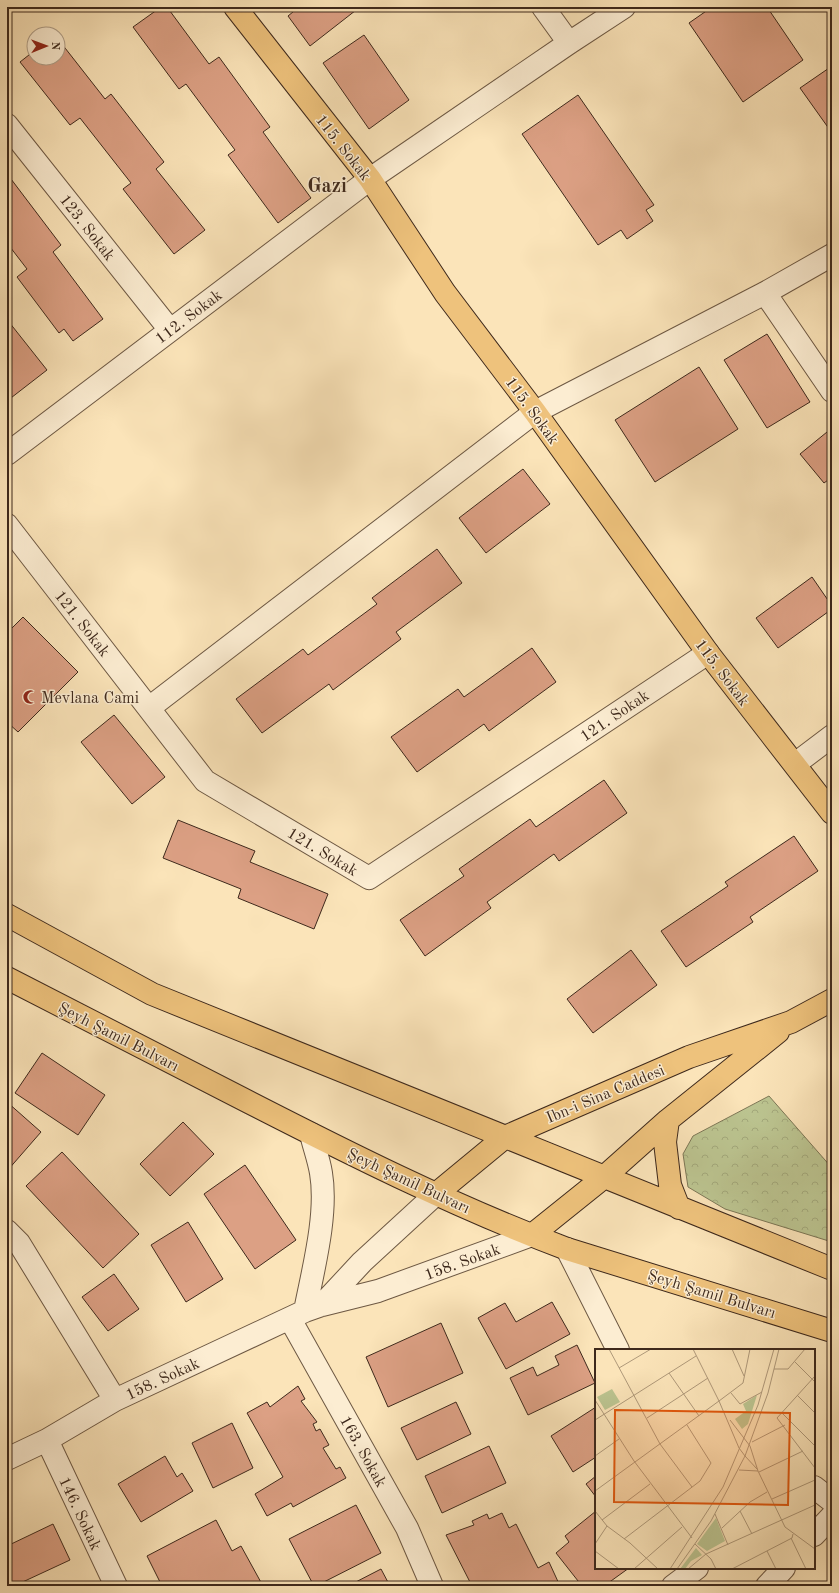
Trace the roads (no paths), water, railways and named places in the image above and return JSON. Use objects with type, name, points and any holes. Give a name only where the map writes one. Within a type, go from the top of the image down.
[{"type":"main road","name":"115. Sokak","points":[[235,7],[370,180],[445,293],[535,412],[708,653],[832,813]]},
{"type":"main road","points":[[7,915],[152,994],[603,1178],[832,1269]]},
{"type":"main road","name":"Şeyh Şamil Bulvarı","points":[[7,978],[311,1134],[436,1194],[532,1235],[567,1248],[832,1331]]},
{"type":"main road","name":"Ibn-i Sina Caddesi","points":[[436,1194],[505,1137],[689,1057],[791,1022],[832,1000]]},
{"type":"main road","name":"Ibn-i Sina Caddesi","points":[[532,1235],[603,1178],[668,1120],[791,1022]]},
{"type":"main road","points":[[668,1120],[666,1142],[670,1185],[679,1208]]},
{"type":"street","points":[[543,7],[569,43]]},
{"type":"street","name":"112. Sokak","points":[[7,454],[370,180],[569,43],[624,7]]},
{"type":"street","name":"123. Sokak","points":[[7,124],[170,330]]},
{"type":"street","points":[[149,708],[535,412],[766,293],[832,255]]},
{"type":"street","points":[[766,293],[832,391]]},
{"type":"street","name":"121. Sokak","points":[[7,525],[204,781],[369,878],[708,653]]},
{"type":"street","points":[[795,764],[832,736]]},
{"type":"street","points":[[305,1312],[319,1237],[322,1207],[321,1174],[311,1134]]},
{"type":"street","name":"158. Sokak","points":[[305,1312],[436,1194]]},
{"type":"street","points":[[7,1231],[19,1243],[115,1400]]},
{"type":"street","name":"158. Sokak","points":[[7,1459],[47,1440],[115,1400],[305,1312],[378,1291],[532,1235]]},
{"type":"street","points":[[567,1248],[618,1349]]},
{"type":"street","name":"163. Sokak","points":[[305,1312],[407,1528],[432,1586]]},
{"type":"street","name":"146. Sokak","points":[[47,1440],[116,1586]]},
{"type":"street","points":[[815,1488],[832,1501]]},
{"type":"street","points":[[815,1535],[832,1516]]},
{"type":"street","points":[[673,1586],[696,1569]]},
{"type":"street","points":[[767,1586],[783,1569]]},
{"type":"place","name":"Mevlana Cami","points":[[30,697]]},
{"type":"district","name":"Gazi","points":[[327,185]]}]
